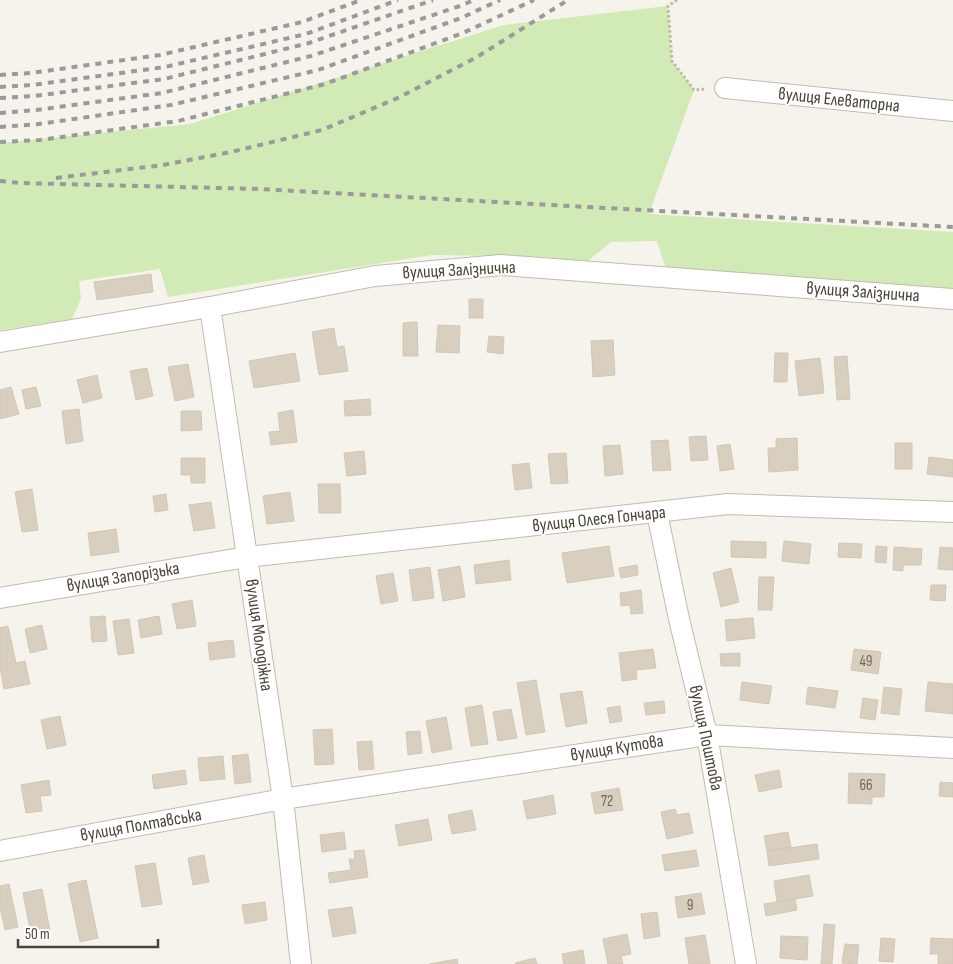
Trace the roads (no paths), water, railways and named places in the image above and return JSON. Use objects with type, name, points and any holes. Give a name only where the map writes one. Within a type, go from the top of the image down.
[{"type":"street","name":"вулиця Елеваторна","points":[[726,88],[953,111]]},
{"type":"street","name":"вулиця Залізнична","points":[[0,342],[210,307],[375,276],[501,265],[953,299]]},
{"type":"street","name":"вулиця Молодіжна","points":[[210,307],[283,799],[302,964]]},
{"type":"street","name":"вулиця Олеся Гончара","points":[[247,557],[728,504],[953,512]]},
{"type":"street","name":"вулиця Поштова","points":[[658,513],[679,619],[708,735],[746,964]]},
{"type":"street","name":"вулиця Запорізька","points":[[0,598],[247,557]]},
{"type":"street","name":"вулиця Кутова","points":[[283,799],[708,735],[953,748]]},
{"type":"street","name":"вулиця Полтавська","points":[[0,851],[283,799]]},
{"type":"railway","points":[[0,75],[31,73],[160,55],[302,22],[361,0]]},
{"type":"railway","points":[[0,87],[32,85],[165,67],[306,34],[398,0]]},
{"type":"railway","points":[[0,98],[34,96],[164,79],[309,43],[433,0]]},
{"type":"railway","points":[[0,113],[162,93],[311,56],[474,0]]},
{"type":"railway","points":[[0,127],[39,124],[171,105],[318,70],[461,18],[500,0]]},
{"type":"railway","points":[[0,142],[40,140],[178,121],[325,84],[463,33],[534,0]]},
{"type":"railway","points":[[56,178],[163,165],[231,152],[322,130],[400,97],[477,57],[568,0]]},
{"type":"railway","points":[[0,181],[259,189],[953,227]]}]
